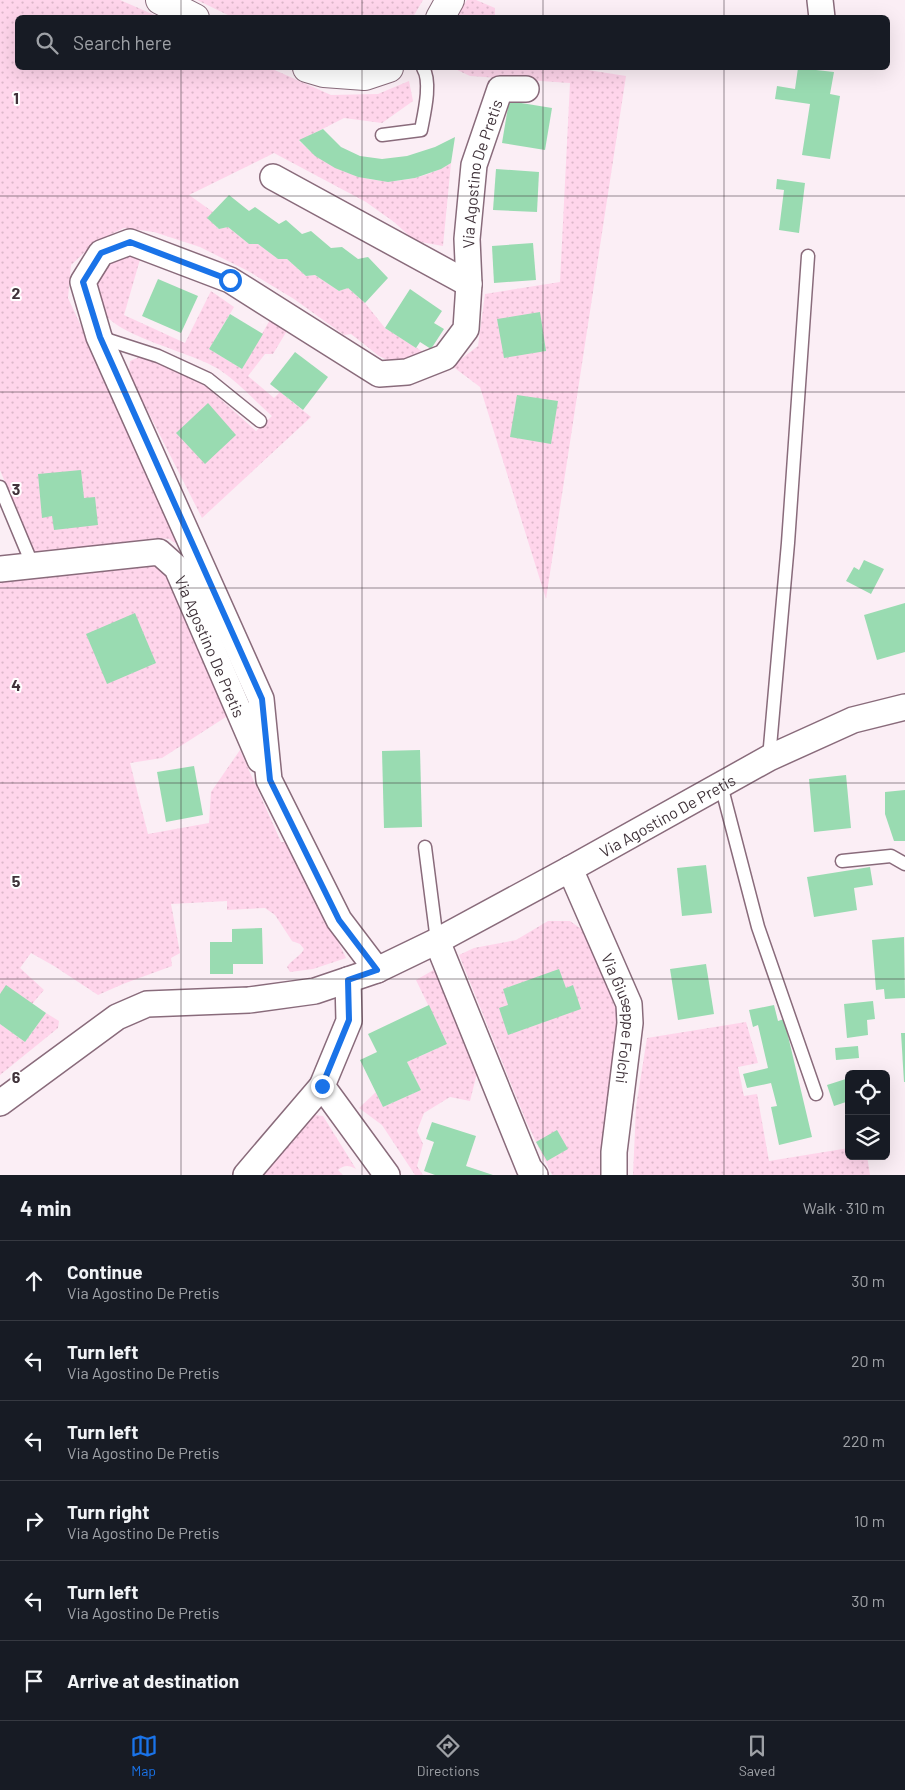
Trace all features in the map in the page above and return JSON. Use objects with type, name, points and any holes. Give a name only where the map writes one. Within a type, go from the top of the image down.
[{"type":"main road","points":[[160,0],[190,15]]},
{"type":"main road","points":[[442,15],[450,0]]},
{"type":"main road","points":[[314,70],[324,73],[365,76],[383,70]]},
{"type":"street","points":[[820,0],[822,15]]},
{"type":"street","name":"Via Agostino De Pretis","points":[[270,780],[262,699],[100,337],[83,282],[101,253],[130,242],[230,280],[379,374],[407,372],[445,357],[466,329],[469,284],[467,239],[474,165],[500,89],[526,89]]},
{"type":"street","points":[[273,177],[469,284]]},
{"type":"street","name":"Via Agostino De Pretis","points":[[0,569],[159,552],[177,568],[270,780],[339,920],[377,970]]},
{"type":"street","name":"Via Agostino De Pretis","points":[[0,1103],[117,1017],[147,1004],[249,1000],[315,991],[377,970],[438,940],[570,869],[770,758],[853,720],[905,707]]},
{"type":"street","name":"Via Giuseppe Folchi","points":[[570,869],[629,1004],[630,1023],[614,1152],[614,1175]]},
{"type":"street","points":[[438,940],[529,1168],[535,1175]]},
{"type":"street","points":[[246,1175],[322,1086],[349,1020],[348,980]]},
{"type":"street","points":[[322,1086],[387,1175]]},
{"type":"lane","points":[[382,135],[421,130],[426,101],[427,73],[425,70]]},
{"type":"lane","points":[[770,758],[788,543],[808,256]]},
{"type":"lane","points":[[100,337],[158,356],[208,379],[260,421]]},
{"type":"lane","points":[[0,487],[33,566]]},
{"type":"lane","points":[[721,785],[758,927],[816,1094]]},
{"type":"lane","points":[[425,847],[438,940]]},
{"type":"lane","points":[[842,861],[890,856],[905,864]]},
{"type":"shaded area","points":[[0,0],[120,0],[154,15],[15,15],[15,70],[275,70],[331,95],[378,94],[409,81],[413,101],[382,123],[344,118],[299,141],[333,166],[371,179],[391,181],[411,179],[431,173],[451,163],[443,246],[415,241],[394,222],[366,202],[274,153],[189,195],[213,212],[208,218],[218,229],[228,227],[249,244],[258,244],[278,259],[287,259],[306,276],[315,275],[339,291],[348,288],[365,303],[385,328],[428,355],[393,363],[379,356],[351,334],[344,335],[294,299],[248,271],[200,247],[154,232],[124,228],[97,241],[71,265],[68,298],[185,549],[169,539],[157,538],[34,553],[0,470]]},
{"type":"shaded area","points":[[197,0],[423,0],[414,15],[228,15]]},
{"type":"shaded area","points":[[467,0],[476,0],[495,8],[495,15],[458,15]]},
{"type":"shaded area","points":[[457,70],[588,70],[626,76],[546,599],[480,387],[452,366],[478,346],[485,294],[560,282],[570,83],[470,76]]},
{"type":"shaded area","points":[[121,252],[141,256],[124,315],[185,343],[211,291],[234,307],[209,349],[242,369],[271,318],[288,329],[273,354],[265,354],[248,376],[274,398],[280,392],[311,417],[202,518],[133,382],[129,371],[130,361],[139,357],[159,362],[207,387],[256,431],[272,416],[220,370],[208,363],[138,336],[110,320],[101,308],[96,280],[104,265]]},
{"type":"shaded area","points":[[154,561],[168,572],[229,715],[162,758],[130,763],[148,834],[209,823],[211,792],[240,750],[281,842],[290,842],[346,958],[313,969],[290,972],[287,967],[304,949],[300,944],[292,941],[275,915],[265,908],[227,910],[227,901],[171,904],[180,953],[171,958],[172,966],[98,995],[31,953],[20,968],[44,990],[32,1004],[0,994],[0,576]]},
{"type":"shaded area","points":[[548,921],[570,921],[588,934],[617,1013],[604,1175],[552,1175],[526,1121],[459,955],[474,948],[516,940]]},
{"type":"shaded area","points":[[437,968],[479,1065],[470,1101],[450,1097],[424,1113],[417,1131],[423,1144],[417,1166],[423,1175],[415,1175],[382,1125],[359,1108],[376,1092],[383,1107],[420,1090],[407,1062],[447,1044],[416,980]]},
{"type":"shaded area","points":[[46,1013],[59,1021],[58,1028],[0,1075],[0,1024],[25,1042]]},
{"type":"shaded area","points":[[746,1022],[758,1063],[738,1067],[744,1096],[757,1094],[769,1161],[845,1149],[845,1160],[868,1160],[870,1175],[633,1175],[636,1107],[647,1038]]},
{"type":"shaded area","points":[[315,1115],[323,1116],[356,1169],[344,1166],[338,1170],[343,1175],[257,1175],[307,1120]]},
{"type":"building","points":[[798,70],[834,72],[830,94],[840,96],[830,159],[802,155],[810,104],[775,99],[777,86],[795,89]]},
{"type":"building","points":[[509,101],[552,108],[545,150],[502,143]]},
{"type":"building","points":[[323,129],[341,147],[360,156],[382,159],[407,156],[435,147],[455,137],[451,163],[441,169],[415,178],[388,182],[358,177],[335,168],[315,156],[299,140]]},
{"type":"building","points":[[496,169],[539,172],[537,212],[493,210]]},
{"type":"building","points":[[777,179],[805,183],[799,233],[779,230],[784,190],[776,189]]},
{"type":"building","points":[[229,195],[249,211],[255,207],[279,224],[286,220],[302,234],[311,231],[331,248],[342,247],[358,259],[368,257],[388,278],[365,303],[348,288],[339,291],[315,275],[306,276],[287,259],[278,259],[258,244],[249,244],[228,227],[219,229],[207,218]]},
{"type":"building","points":[[533,243],[536,280],[494,283],[492,246]]},
{"type":"building","points":[[158,279],[198,296],[181,333],[142,316]]},
{"type":"building","points":[[410,289],[442,311],[434,323],[444,329],[431,349],[420,342],[416,348],[385,328]]},
{"type":"building","points":[[540,312],[546,351],[504,358],[497,319]]},
{"type":"building","points":[[230,314],[263,334],[242,369],[209,349]]},
{"type":"building","points":[[295,352],[328,377],[303,410],[270,384]]},
{"type":"building","points":[[517,395],[558,401],[551,444],[510,437]]},
{"type":"building","points":[[208,403],[236,435],[205,464],[176,433]]},
{"type":"building","points":[[81,470],[84,498],[95,497],[98,525],[54,530],[52,516],[42,518],[38,474]]},
{"type":"building","points":[[864,560],[884,569],[871,594],[846,581],[854,567],[859,570]]},
{"type":"building","points":[[905,603],[905,652],[877,660],[864,615]]},
{"type":"building","points":[[135,613],[156,663],[107,684],[86,634]]},
{"type":"building","points":[[420,750],[422,827],[384,828],[382,751]]},
{"type":"building","points":[[194,766],[203,815],[166,822],[157,772]]},
{"type":"building","points":[[846,775],[851,828],[814,832],[809,779]]},
{"type":"building","points":[[905,790],[905,841],[894,841],[885,814],[885,792]]},
{"type":"building","points":[[706,865],[712,913],[682,916],[677,868]]},
{"type":"building","points":[[870,867],[873,885],[854,888],[857,910],[814,917],[807,877]]},
{"type":"building","points":[[262,928],[263,964],[233,964],[233,974],[210,974],[210,942],[232,942],[232,929]]},
{"type":"building","points":[[904,937],[905,998],[885,999],[884,989],[876,990],[872,940]]},
{"type":"building","points":[[706,964],[714,1014],[678,1020],[670,969]]},
{"type":"building","points":[[559,969],[566,988],[573,985],[581,1009],[508,1035],[499,1008],[508,1005],[503,989]]},
{"type":"building","points":[[6,985],[46,1013],[25,1042],[0,1024],[0,994]]},
{"type":"building","points":[[873,1001],[875,1019],[867,1020],[868,1035],[847,1038],[844,1004]]},
{"type":"building","points":[[429,1005],[447,1044],[407,1062],[421,1090],[383,1107],[360,1060],[377,1052],[368,1034]]},
{"type":"building","points":[[774,1005],[778,1021],[784,1019],[812,1137],[779,1145],[771,1107],[777,1106],[771,1083],[747,1088],[743,1074],[768,1068],[758,1025],[753,1027],[749,1010]]},
{"type":"building","points":[[901,1033],[905,1033],[905,1082],[904,1082]]},
{"type":"building","points":[[858,1046],[859,1058],[836,1060],[835,1048]]},
{"type":"building","points":[[845,1079],[845,1102],[834,1106],[827,1085]]},
{"type":"building","points":[[432,1122],[476,1136],[466,1166],[493,1175],[435,1175],[424,1171],[434,1142],[426,1139]]},
{"type":"building","points":[[557,1130],[568,1149],[547,1161],[536,1142]]},
{"type":"route","points":[[230,280],[130,242],[101,253],[83,282],[100,337],[262,699],[270,780],[339,920],[377,970],[348,980],[349,1020],[322,1086]]}]
